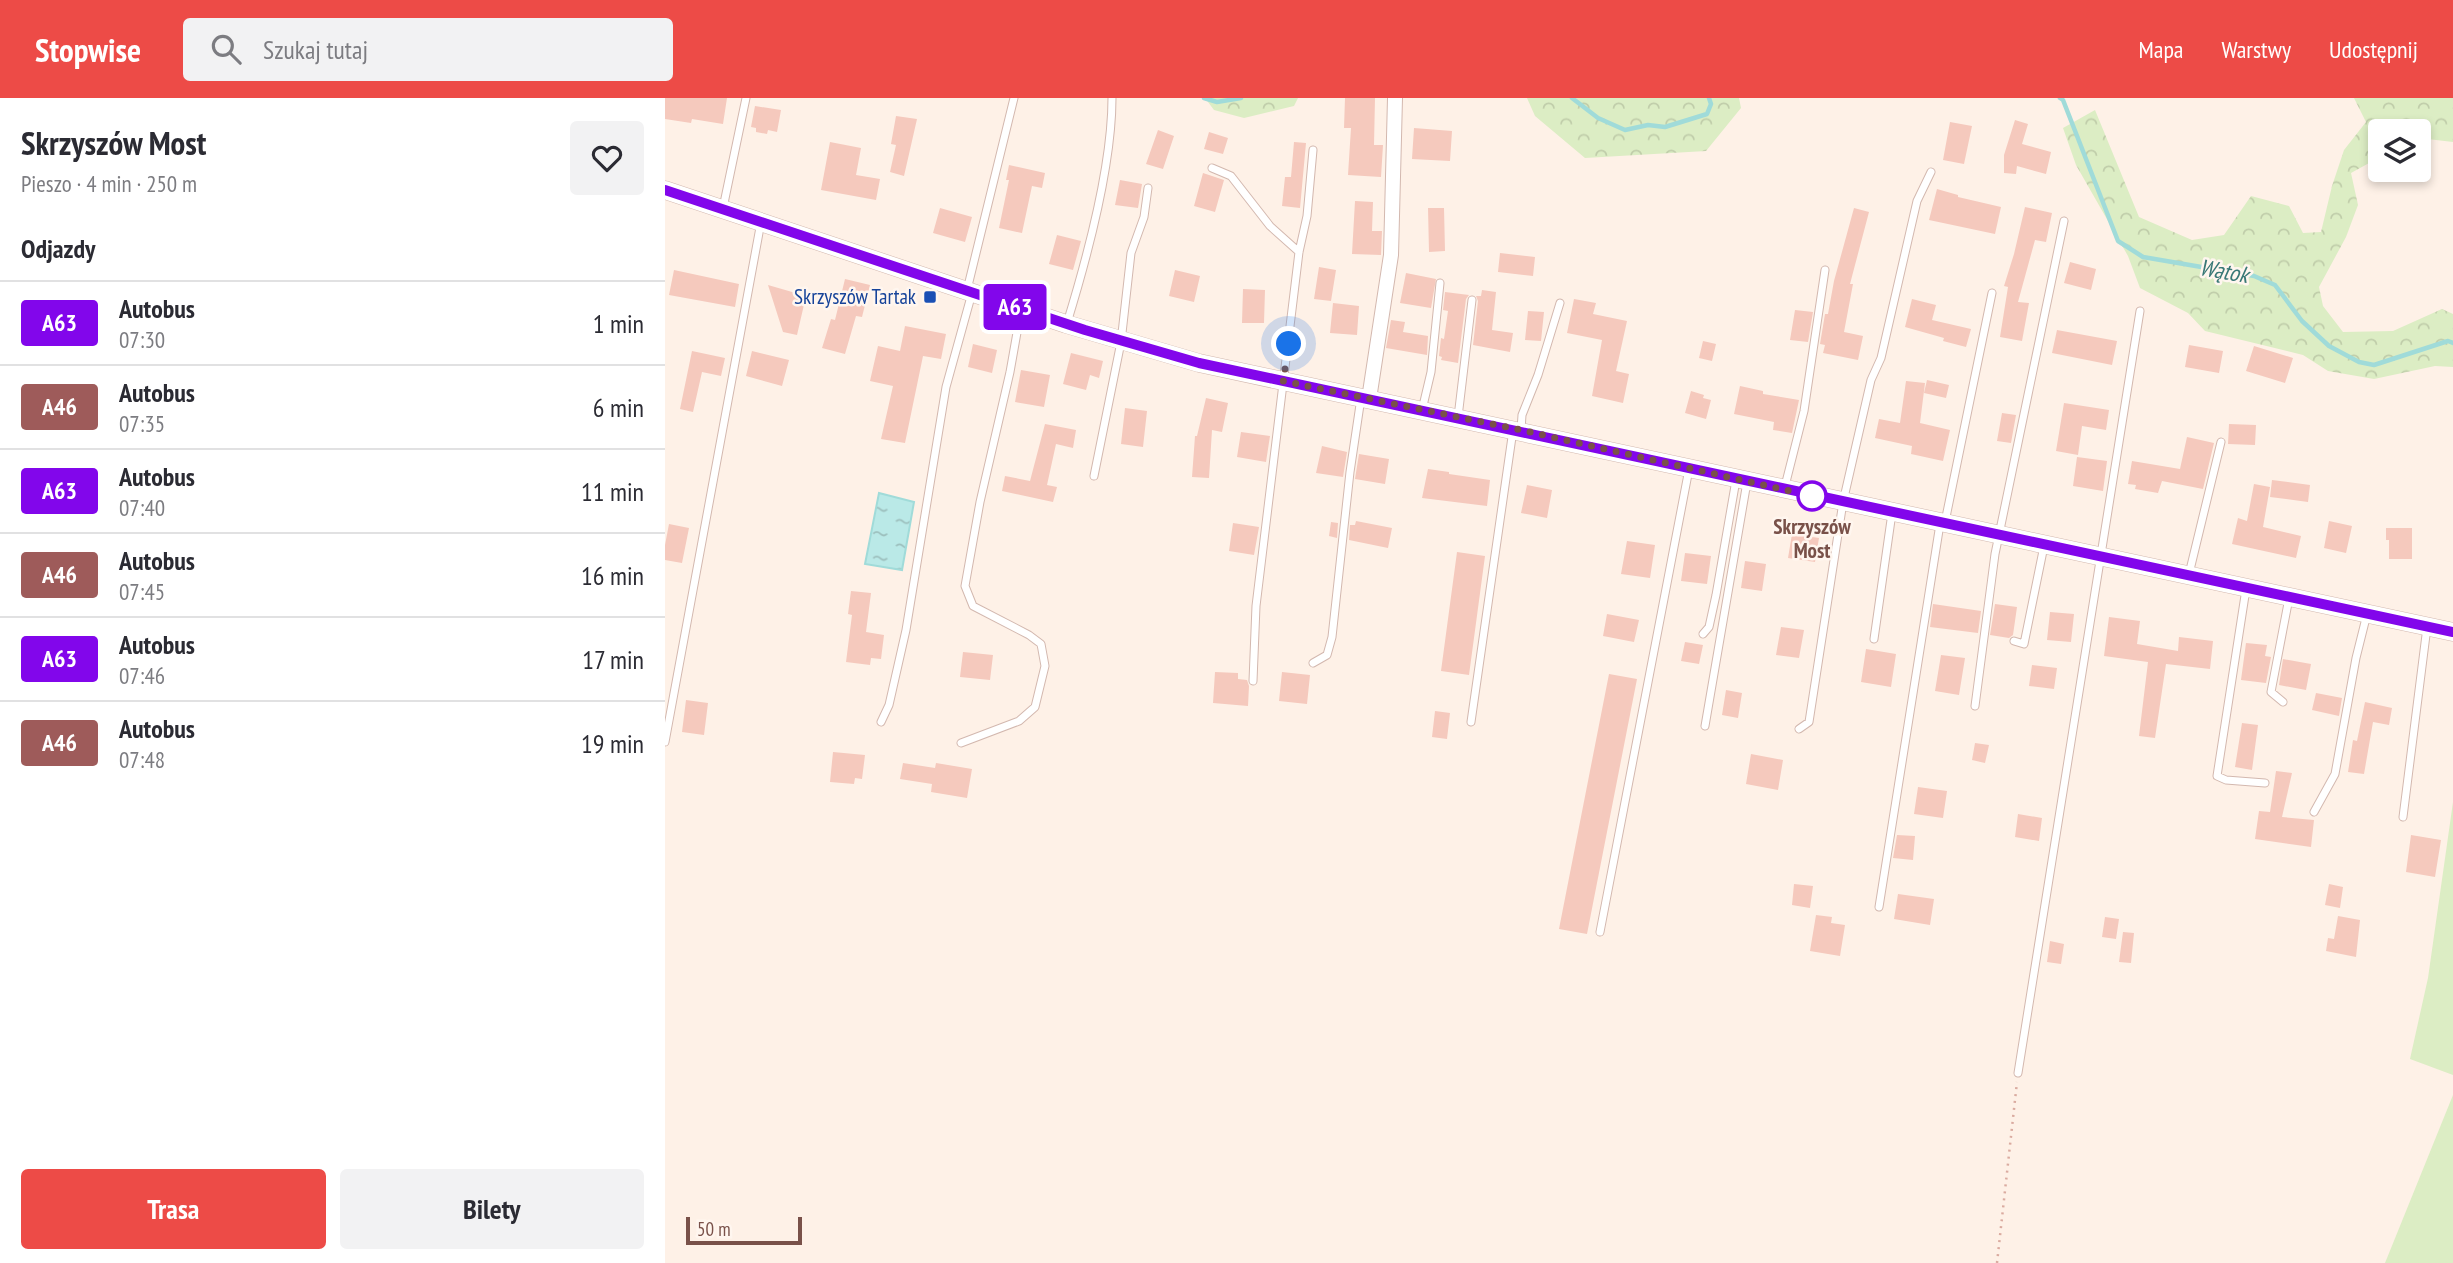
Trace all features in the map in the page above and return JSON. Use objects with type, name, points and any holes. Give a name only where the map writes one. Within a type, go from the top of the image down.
[{"type":"street","points":[[1365,398],[1391,255],[1395,98]]},
{"type":"street","points":[[665,190],[1121,342],[1199,363],[2453,632]]},
{"type":"lane","points":[[722,209],[746,98]]},
{"type":"lane","points":[[880,722],[889,705],[906,630],[946,387],[1014,98]]},
{"type":"lane","points":[[1066,324],[1077,291],[1103,178],[1111,98]]},
{"type":"lane","points":[[1253,681],[1256,606],[1299,252],[1307,216],[1313,149]]},
{"type":"lane","points":[[1212,168],[1231,176],[1270,226],[1299,252]]},
{"type":"lane","points":[[1799,729],[1809,722],[1843,502],[1871,380],[1881,358],[1917,201],[1931,172]]},
{"type":"lane","points":[[1094,475],[1121,342],[1131,253],[1144,217],[1148,188]]},
{"type":"lane","points":[[1975,706],[1995,554],[2064,221]]},
{"type":"lane","points":[[665,741],[761,222]]},
{"type":"lane","points":[[1784,490],[1804,411],[1825,270]]},
{"type":"lane","points":[[1422,410],[1431,372],[1440,283]]},
{"type":"lane","points":[[1879,906],[1942,524],[1993,293]]},
{"type":"lane","points":[[1458,417],[1472,300]]},
{"type":"lane","points":[[1471,722],[1517,430],[1538,375],[1559,303]]},
{"type":"lane","points":[[961,743],[1019,721],[1035,707],[1045,666],[1041,644],[1030,635],[973,606],[965,586],[1021,309]]},
{"type":"lane","points":[[2018,1073],[2140,312]]},
{"type":"lane","points":[[1314,663],[1327,654],[1332,637],[1350,472],[1365,398]]},
{"type":"lane","points":[[2188,576],[2221,442]]},
{"type":"lane","points":[[1600,932],[1689,468]]},
{"type":"lane","points":[[1703,634],[1709,627],[1742,480]]},
{"type":"lane","points":[[1705,726],[1742,480]]},
{"type":"lane","points":[[1874,639],[1893,513]]},
{"type":"lane","points":[[2014,640],[2024,644],[2044,545]]},
{"type":"lane","points":[[2246,588],[2217,776],[2265,783]]},
{"type":"lane","points":[[2283,702],[2271,692],[2289,597]]},
{"type":"lane","points":[[2313,812],[2335,774],[2356,658],[2368,613]]},
{"type":"lane","points":[[2403,817],[2427,626]]},
{"type":"path","points":[[1997,1263],[2018,1073]]},
{"type":"green space","points":[[1205,98],[1298,98],[1294,106],[1244,118],[1214,110]]},
{"type":"green space","points":[[1527,98],[1739,98],[1741,108],[1706,151],[1585,158],[1535,116]]},
{"type":"green space","points":[[2354,98],[2453,98],[2453,142],[2431,139],[2431,119],[2368,119],[2368,164],[2351,173],[2358,205],[2346,237],[2319,287],[2323,306],[2343,332],[2393,331],[2442,309],[2453,314],[2453,367],[2435,366],[2374,379],[2328,371],[2303,355],[2205,331],[2188,313],[2140,288],[2128,256],[2076,165],[2063,128],[2095,110],[2139,217],[2192,240],[2224,235],[2251,196],[2289,206],[2303,233],[2321,232],[2344,150],[2366,122]]},
{"type":"green space","points":[[2453,802],[2453,1075],[2410,1059],[2428,978]]},
{"type":"green space","points":[[2453,1095],[2453,1263],[2385,1263]]},
{"type":"water","points":[[879,493],[914,502],[902,570],[865,564]]},
{"type":"building","points":[[665,98],[727,98],[723,124],[692,119],[691,123],[665,119]]},
{"type":"building","points":[[1345,98],[1375,98],[1374,145],[1383,145],[1381,177],[1348,175],[1351,128],[1344,128]]},
{"type":"building","points":[[755,106],[781,110],[777,132],[756,132],[756,128],[751,127]]},
{"type":"building","points":[[896,116],[917,119],[904,176],[890,172],[896,145],[891,144]]},
{"type":"building","points":[[2015,120],[2028,124],[2022,144],[2051,152],[2046,174],[2017,166],[2016,174],[2004,173],[2004,155]]},
{"type":"building","points":[[1950,122],[1972,126],[1964,164],[1943,160]]},
{"type":"building","points":[[1414,128],[1452,131],[1450,161],[1412,159]]},
{"type":"building","points":[[1158,130],[1174,136],[1163,169],[1146,164]]},
{"type":"building","points":[[1209,132],[1228,138],[1223,154],[1204,149]]},
{"type":"building","points":[[830,142],[861,148],[856,175],[880,179],[876,200],[821,190]]},
{"type":"building","points":[[1294,142],[1306,143],[1300,208],[1282,206],[1285,177],[1291,177]]},
{"type":"building","points":[[1009,165],[1045,173],[1042,188],[1032,186],[1022,233],[999,228],[1009,180],[1006,180]]},
{"type":"building","points":[[1203,173],[1224,180],[1215,212],[1194,206]]},
{"type":"building","points":[[1120,180],[1142,184],[1138,208],[1115,205]]},
{"type":"building","points":[[1937,189],[2001,207],[1995,234],[1929,220]]},
{"type":"building","points":[[1355,201],[1373,202],[1372,231],[1382,231],[1381,255],[1352,254]]},
{"type":"building","points":[[2025,207],[2052,213],[2046,242],[2035,240],[2018,302],[2029,303],[2022,341],[2000,337],[2008,287],[2004,286]]},
{"type":"building","points":[[940,208],[972,217],[965,242],[933,233]]},
{"type":"building","points":[[1428,208],[1444,208],[1445,251],[1429,252]]},
{"type":"building","points":[[1854,208],[1869,212],[1850,284],[1853,284],[1844,332],[1863,336],[1858,360],[1823,353],[1825,345],[1820,344],[1825,314],[1828,314]]},
{"type":"building","points":[[1057,235],[1081,241],[1073,270],[1049,264]]},
{"type":"building","points":[[1500,253],[1535,257],[1533,276],[1498,272]]},
{"type":"building","points":[[2070,262],[2096,269],[2091,290],[2064,283]]},
{"type":"building","points":[[1319,267],[1336,270],[1331,301],[1314,299]]},
{"type":"building","points":[[674,270],[739,284],[735,307],[669,295]]},
{"type":"building","points":[[1175,270],[1200,276],[1194,302],[1169,296]]},
{"type":"building","points":[[1406,273],[1436,279],[1431,308],[1400,303]]},
{"type":"building","points":[[845,279],[870,285],[862,317],[856,316],[845,354],[822,348],[831,319],[835,320]]},
{"type":"building","points":[[768,285],[806,296],[797,335],[783,332]]},
{"type":"building","points":[[1243,289],[1265,290],[1264,323],[1242,323]]},
{"type":"building","points":[[1482,290],[1496,292],[1492,330],[1513,333],[1510,352],[1473,345],[1478,301],[1476,296],[1481,296]]},
{"type":"building","points":[[1445,292],[1469,295],[1466,299],[1458,363],[1441,360],[1442,357],[1439,356],[1448,311],[1443,310]]},
{"type":"building","points":[[1574,299],[1596,303],[1593,314],[1627,321],[1616,371],[1629,374],[1623,403],[1592,396],[1602,340],[1567,333]]},
{"type":"building","points":[[1912,299],[1936,305],[1932,320],[1971,329],[1966,347],[1905,327]]},
{"type":"building","points":[[1333,303],[1359,306],[1357,335],[1330,333]]},
{"type":"building","points":[[1795,310],[1813,312],[1808,342],[1790,340]]},
{"type":"building","points":[[1528,311],[1544,312],[1541,341],[1525,340]]},
{"type":"building","points":[[1391,320],[1405,322],[1403,332],[1428,336],[1427,355],[1386,348]]},
{"type":"building","points":[[905,326],[946,334],[941,359],[923,356],[905,443],[881,439],[893,386],[870,381],[878,346],[900,351]]},
{"type":"building","points":[[2057,330],[2117,341],[2112,365],[2052,353]]},
{"type":"building","points":[[1703,341],[1716,344],[1712,361],[1699,358]]},
{"type":"building","points":[[973,344],[997,350],[992,373],[968,367]]},
{"type":"building","points":[[2189,345],[2223,351],[2219,373],[2185,367]]},
{"type":"building","points":[[2254,346],[2293,358],[2285,383],[2246,371]]},
{"type":"building","points":[[692,351],[725,358],[721,376],[702,372],[693,412],[680,409]]},
{"type":"building","points":[[752,351],[789,360],[782,386],[746,376]]},
{"type":"building","points":[[1071,353],[1103,361],[1099,378],[1090,375],[1086,390],[1063,384]]},
{"type":"building","points":[[1021,370],[1050,375],[1044,407],[1015,402]]},
{"type":"building","points":[[1927,380],[1949,385],[1946,398],[1924,393]]},
{"type":"building","points":[[1906,381],[1925,383],[1920,423],[1950,430],[1943,461],[1911,454],[1912,446],[1875,438],[1879,419],[1900,423]]},
{"type":"building","points":[[1740,386],[1763,391],[1763,394],[1799,400],[1792,433],[1773,430],[1774,422],[1734,414]]},
{"type":"building","points":[[1691,391],[1711,400],[1706,419],[1685,413]]},
{"type":"building","points":[[1206,398],[1228,403],[1222,432],[1212,430],[1209,478],[1192,477],[1195,436]]},
{"type":"building","points":[[2064,403],[2109,410],[2106,430],[2082,426],[2078,455],[2056,451]]},
{"type":"building","points":[[1125,408],[1147,411],[1143,447],[1121,444]]},
{"type":"building","points":[[2002,413],[2016,415],[2011,443],[1997,441]]},
{"type":"building","points":[[1045,424],[1076,430],[1073,448],[1056,444],[1047,485],[1057,487],[1053,502],[1002,491],[1005,476],[1030,481]]},
{"type":"building","points":[[2229,424],[2256,425],[2255,445],[2228,444]]},
{"type":"building","points":[[1241,432],[1270,436],[1266,462],[1237,457]]},
{"type":"building","points":[[2187,437],[2214,443],[2203,489],[2162,481],[2158,493],[2135,489],[2136,485],[2128,484],[2132,461],[2180,469]]},
{"type":"building","points":[[1322,446],[1347,452],[1343,477],[1316,473]]},
{"type":"building","points":[[1359,454],[1389,459],[1385,484],[1355,479]]},
{"type":"building","points":[[2077,457],[2107,461],[2103,491],[2073,486]]},
{"type":"building","points":[[1428,469],[1490,480],[1487,506],[1422,498]]},
{"type":"building","points":[[2272,480],[2310,485],[2308,502],[2270,497]]},
{"type":"building","points":[[2254,484],[2270,487],[2263,527],[2301,536],[2296,558],[2232,544],[2238,518],[2247,521]]},
{"type":"building","points":[[1527,485],[1552,490],[1547,518],[1521,513]]},
{"type":"building","points":[[1356,521],[1392,528],[1388,548],[1349,540],[1350,525],[1355,525]]},
{"type":"building","points":[[2329,521],[2352,526],[2346,553],[2324,548]]},
{"type":"building","points":[[1331,522],[1338,523],[1337,538],[1329,536]]},
{"type":"building","points":[[1233,523],[1259,527],[1254,555],[1229,551]]},
{"type":"building","points":[[669,524],[689,528],[682,563],[665,560]]},
{"type":"building","points":[[2386,528],[2412,528],[2412,559],[2389,559]]},
{"type":"building","points":[[1792,534],[1819,538],[1815,562],[1788,558]]},
{"type":"building","points":[[1627,541],[1655,545],[1650,578],[1621,574]]},
{"type":"building","points":[[1457,552],[1485,556],[1469,675],[1441,671]]},
{"type":"building","points":[[1685,553],[1711,556],[1707,584],[1681,581]]},
{"type":"building","points":[[1745,561],[1766,564],[1762,591],[1741,588]]},
{"type":"building","points":[[851,591],[871,593],[866,632],[884,635],[881,659],[871,658],[870,665],[846,662],[852,615],[848,614]]},
{"type":"building","points":[[1933,604],[1981,611],[1978,633],[1930,627]]},
{"type":"building","points":[[1995,604],[2017,607],[2013,635],[2009,638],[1990,635]]},
{"type":"building","points":[[2050,612],[2074,614],[2071,642],[2047,640]]},
{"type":"building","points":[[1607,614],[1639,620],[1634,642],[1603,636]]},
{"type":"building","points":[[2109,617],[2140,621],[2137,644],[2178,651],[2179,637],[2213,641],[2210,669],[2166,664],[2155,738],[2139,736],[2148,662],[2104,656]]},
{"type":"building","points":[[1781,627],[1804,630],[1799,658],[1776,655]]},
{"type":"building","points":[[1685,642],[1703,645],[1699,664],[1681,661]]},
{"type":"building","points":[[2246,643],[2267,645],[2265,656],[2271,657],[2266,683],[2241,680]]},
{"type":"building","points":[[1866,649],[1896,654],[1891,687],[1861,682]]},
{"type":"building","points":[[963,652],[993,655],[990,680],[960,677]]},
{"type":"building","points":[[1941,655],[1965,658],[1959,695],[1935,691]]},
{"type":"building","points":[[2283,659],[2311,664],[2306,690],[2279,685]]},
{"type":"building","points":[[2032,665],[2057,668],[2054,689],[2029,686]]},
{"type":"building","points":[[1215,672],[1238,673],[1238,679],[1247,680],[1248,706],[1213,703]]},
{"type":"building","points":[[1282,672],[1310,675],[1307,704],[1279,701]]},
{"type":"building","points":[[1609,674],[1637,679],[1587,934],[1559,929]]},
{"type":"building","points":[[1726,690],[1742,693],[1738,718],[1722,715]]},
{"type":"building","points":[[2316,693],[2342,698],[2339,716],[2312,710]]},
{"type":"building","points":[[686,700],[708,703],[704,735],[682,732]]},
{"type":"building","points":[[2365,702],[2392,708],[2389,725],[2373,722],[2364,774],[2348,772],[2353,740],[2357,741]]},
{"type":"building","points":[[1435,711],[1450,713],[1447,739],[1432,737]]},
{"type":"building","points":[[2242,723],[2258,725],[2252,770],[2235,767]]},
{"type":"building","points":[[1975,743],[1989,745],[1985,763],[1972,760]]},
{"type":"building","points":[[833,752],[865,755],[862,779],[855,778],[854,784],[830,782]]},
{"type":"building","points":[[1751,754],[1783,760],[1778,790],[1746,784]]},
{"type":"building","points":[[903,763],[935,768],[936,763],[972,769],[967,798],[931,792],[932,784],[900,779]]},
{"type":"building","points":[[2276,771],[2292,773],[2282,817],[2314,820],[2311,847],[2255,839],[2259,811],[2270,812]]},
{"type":"building","points":[[1918,787],[1947,791],[1943,818],[1914,814]]},
{"type":"building","points":[[2018,814],[2042,818],[2039,841],[2015,837]]},
{"type":"building","points":[[1897,835],[1915,836],[1913,860],[1893,858]]},
{"type":"building","points":[[2411,835],[2441,840],[2435,877],[2406,872]]},
{"type":"building","points":[[1794,884],[1813,886],[1810,908],[1792,905]]},
{"type":"building","points":[[2329,884],[2343,887],[2340,908],[2325,905]]},
{"type":"building","points":[[1898,894],[1934,899],[1930,925],[1894,919]]},
{"type":"building","points":[[1816,915],[1832,917],[1831,923],[1845,925],[1840,956],[1810,951]]},
{"type":"building","points":[[2338,916],[2360,920],[2356,957],[2326,951],[2328,938],[2334,939]]},
{"type":"building","points":[[2105,917],[2119,919],[2116,939],[2102,937]]},
{"type":"building","points":[[2123,932],[2134,933],[2131,963],[2119,962]]},
{"type":"building","points":[[2050,941],[2064,944],[2061,964],[2047,962]]},
{"type":"waterway","name":"Wątok","points":[[1204,98],[1217,102],[1241,98]]},
{"type":"waterway","name":"Wątok","points":[[1572,98],[1598,118],[1625,130],[1648,125],[1665,127],[1707,114],[1711,104],[1709,98]]},
{"type":"waterway","name":"Wątok","points":[[2060,98],[2118,241],[2143,257],[2254,276],[2275,285],[2302,321],[2329,346],[2359,362],[2374,365],[2448,341],[2453,343]]},
{"type":"bus line","name":"A63","points":[[665,190],[1121,342],[1199,363],[2453,632]]},
{"type":"place","name":"Skrzyszów Tartak","points":[[930,297]]},
{"type":"place","name":"Skrzyszów Most","points":[[1812,496]]},
{"type":"route","points":[[1289,344],[1283,381],[1521,430],[1812,496]]}]
